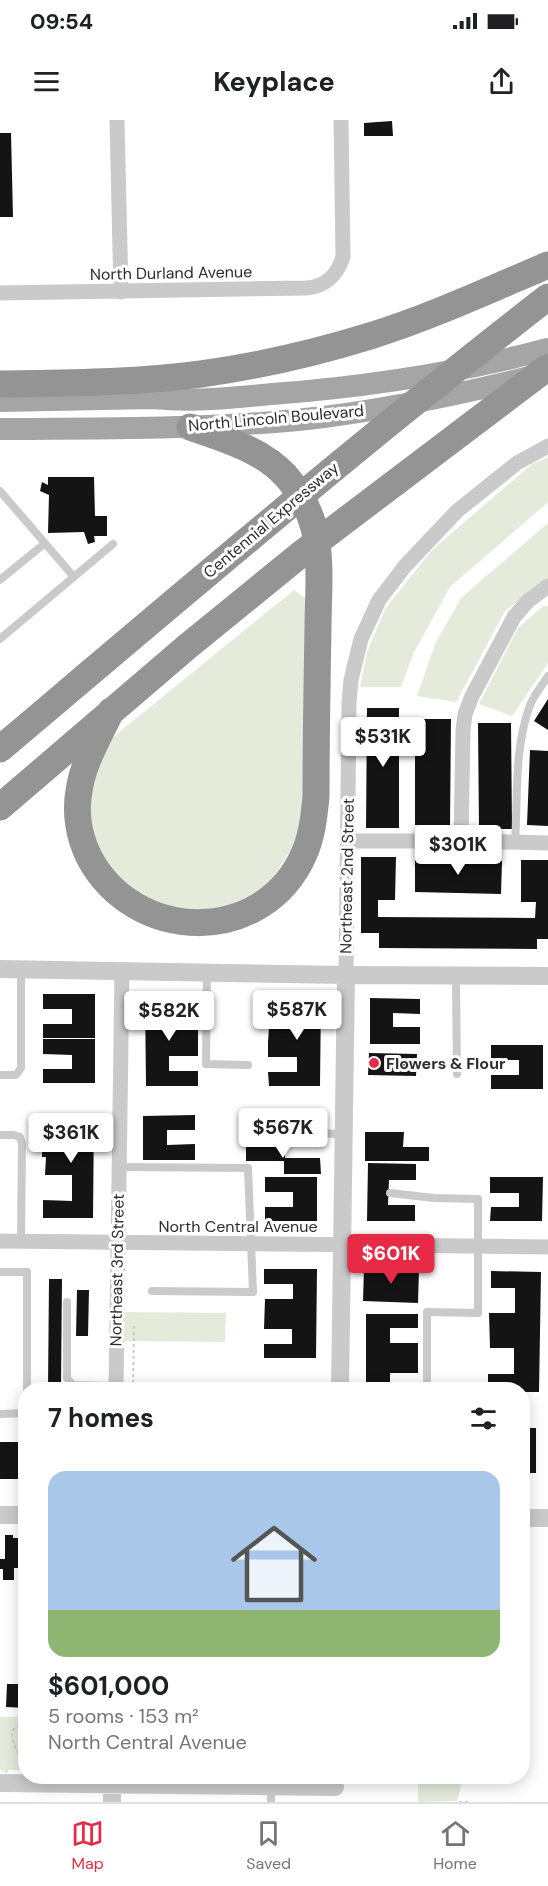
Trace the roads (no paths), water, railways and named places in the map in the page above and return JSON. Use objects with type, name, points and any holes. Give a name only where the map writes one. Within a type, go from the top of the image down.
[{"type":"highway","points":[[0,384],[85,383],[200,374],[309,353],[371,336],[431,315],[548,265]]},
{"type":"highway","name":"Centennial Expressway","points":[[0,749],[280,512],[437,383],[548,297]]},
{"type":"highway","points":[[0,807],[111,711],[301,554],[548,367]]},
{"type":"highway","points":[[111,711],[87,760],[78,792],[77,808],[78,824],[86,851],[104,881],[117,894],[145,912],[162,919],[197,923],[234,918],[252,910],[277,892],[303,856],[313,825],[316,797],[319,577],[314,530],[309,514],[295,487],[276,466],[240,445],[190,427]]},
{"type":"main road","name":"North Lincoln Boulevard","points":[[0,401],[213,399],[332,389],[400,381],[548,349]]},
{"type":"main road","name":"North Lincoln Boulevard","points":[[0,429],[190,427],[323,417],[464,393],[548,372]]},
{"type":"street","points":[[117,120],[121,292]]},
{"type":"street","name":"North Durland Avenue","points":[[0,293],[307,288],[325,283],[338,272],[344,249],[341,120]]},
{"type":"street","name":"Northeast 2nd Street","points":[[340,1382],[351,680],[361,639],[379,600],[405,566],[457,511],[517,463],[548,446]]},
{"type":"street","points":[[461,841],[463,731],[468,705],[514,617],[528,601],[548,586]]},
{"type":"street","points":[[347,841],[548,843]]},
{"type":"street","points":[[0,969],[548,976]]},
{"type":"street","name":"Northeast 3rd Street","points":[[116,1382],[122,970]]},
{"type":"street","name":"North Central Avenue","points":[[0,1241],[548,1247]]},
{"type":"street","points":[[0,1515],[18,1515]]},
{"type":"street","points":[[530,1518],[548,1518]]},
{"type":"street","points":[[0,1783],[18,1784]]},
{"type":"street","points":[[28,1784],[271,1794],[334,1788]]},
{"type":"lane","points":[[0,491],[74,577]]},
{"type":"lane","points":[[0,580],[44,544]]},
{"type":"lane","points":[[0,639],[113,544]]},
{"type":"lane","points":[[516,842],[521,741],[529,705],[548,676]]},
{"type":"lane","points":[[0,1075],[16,1075],[21,1068],[21,969]]},
{"type":"lane","points":[[207,972],[206,1064],[248,1065]]},
{"type":"lane","points":[[456,976],[457,1074]]},
{"type":"lane","points":[[243,1131],[343,1134]]},
{"type":"lane","points":[[0,1135],[20,1137],[22,1144],[21,1242]]},
{"type":"lane","points":[[119,1167],[248,1168],[254,1292],[152,1291]]},
{"type":"lane","points":[[390,1193],[434,1198],[478,1199],[478,1313],[427,1312],[427,1382]]},
{"type":"lane","points":[[0,1272],[27,1272],[27,1382]]},
{"type":"lane","points":[[67,1302],[67,1378],[70,1382]]},
{"type":"lane","points":[[0,1414],[18,1413]]},
{"type":"place","name":"Flowers & Flour","points":[[374,1063]]}]
